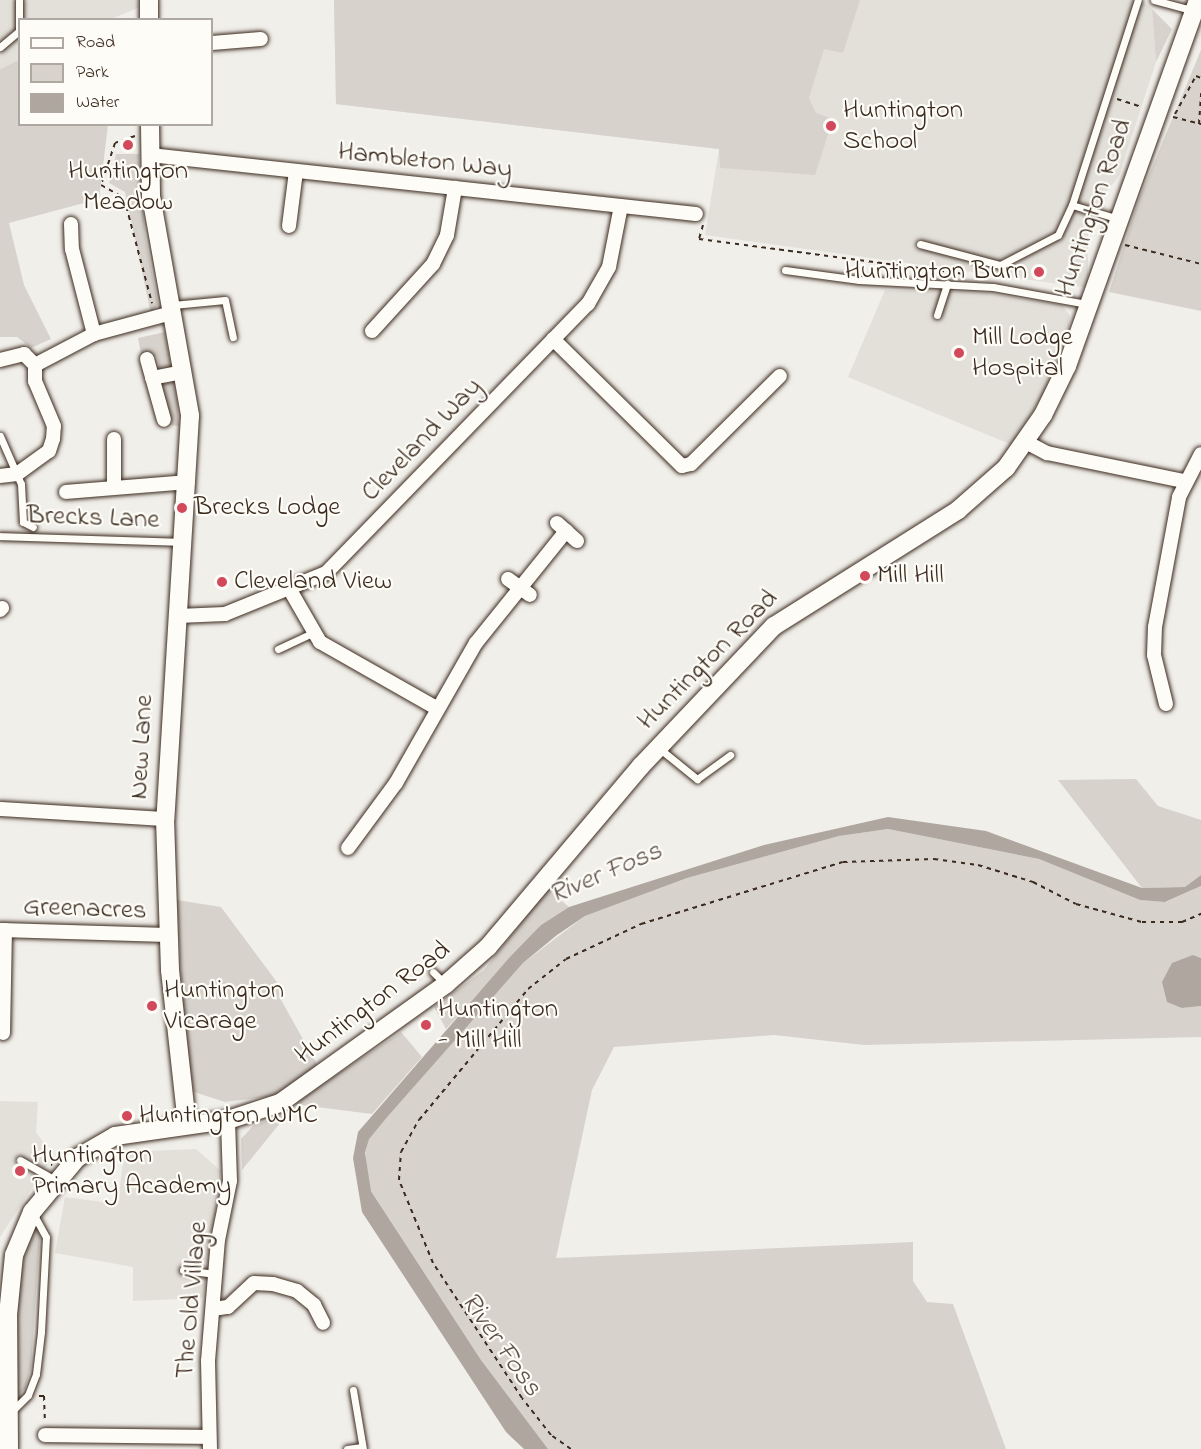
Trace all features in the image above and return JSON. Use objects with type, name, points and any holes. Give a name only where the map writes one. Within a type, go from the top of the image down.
[{"type":"street","points":[[149,0],[149,18]]},
{"type":"street","name":"Huntington Road","points":[[9,1449],[5,1280],[32,1212],[55,1180],[104,1140],[228,1120],[280,1103],[439,978],[488,947],[658,747],[774,626],[958,510],[1026,442],[1055,393],[1119,219],[1164,115],[1196,5]]},
{"type":"street","points":[[213,43],[261,39]]},
{"type":"street","name":"New Lane","points":[[150,130],[151,196],[166,312],[183,372],[190,416],[188,482],[165,819],[168,935],[187,1125]]},
{"type":"street","name":"Hambleton Way","points":[[150,155],[696,214]]},
{"type":"street","points":[[289,226],[296,171]]},
{"type":"street","points":[[372,332],[433,264],[447,235],[455,188]]},
{"type":"street","name":"Cleveland Way","points":[[178,616],[225,614],[290,590],[333,567],[553,339],[601,284],[621,206]]},
{"type":"street","points":[[72,224],[72,249],[94,334]]},
{"type":"street","points":[[35,365],[94,334],[166,312]]},
{"type":"street","points":[[553,339],[682,466],[691,464],[780,376]]},
{"type":"street","points":[[0,360],[24,354],[35,365],[35,381],[54,426],[49,451],[17,474],[0,476]]},
{"type":"street","points":[[147,359],[164,420]]},
{"type":"street","points":[[152,378],[183,372]]},
{"type":"street","points":[[114,439],[114,486]]},
{"type":"street","points":[[1026,442],[1047,453],[1184,481]]},
{"type":"street","points":[[1166,704],[1154,638],[1184,481],[1201,454]]},
{"type":"street","points":[[66,492],[114,486],[188,482]]},
{"type":"street","points":[[348,848],[396,783],[436,708],[476,643],[525,592],[561,527],[577,541]]},
{"type":"street","points":[[508,579],[525,592]]},
{"type":"street","points":[[290,590],[313,633],[332,651],[436,708]]},
{"type":"street","points":[[0,809],[165,819]]},
{"type":"street","points":[[3,930],[3,1032]]},
{"type":"street","name":"Greenacres","points":[[3,930],[168,935]]},
{"type":"street","name":"The Old Village","points":[[209,1443],[213,1310],[230,1181],[228,1120]]},
{"type":"street","points":[[213,1310],[228,1307],[254,1283],[273,1284],[297,1291],[323,1323]]},
{"type":"street","points":[[45,1435],[209,1443]]},
{"type":"lane","points":[[19,0],[19,18]]},
{"type":"lane","points":[[920,244],[1000,265],[1058,235],[1072,205],[1138,0]]},
{"type":"lane","points":[[1154,0],[1196,5]]},
{"type":"lane","points":[[0,47],[18,32]]},
{"type":"lane","points":[[1072,205],[1119,219]]},
{"type":"lane","points":[[785,270],[859,280],[946,284],[1089,304]]},
{"type":"lane","points":[[937,315],[946,284]]},
{"type":"lane","points":[[166,312],[225,300],[233,337]]},
{"type":"lane","points":[[0,436],[17,474],[22,522],[33,526]]},
{"type":"lane","name":"Brecks Lane","points":[[0,536],[184,542]]},
{"type":"lane","points":[[278,649],[313,633]]},
{"type":"lane","points":[[658,747],[697,779],[730,755]]},
{"type":"lane","points":[[20,1160],[55,1180]]},
{"type":"lane","points":[[8,1413],[28,1395],[41,1332],[45,1237],[32,1212]]},
{"type":"lane","points":[[183,1270],[216,1274]]},
{"type":"lane","points":[[347,1449],[362,1448],[353,1390]]},
{"type":"path","points":[[1164,115],[1197,76],[1201,78]]},
{"type":"path","points":[[1108,96],[1164,115],[1200,124],[1201,93]]},
{"type":"path","points":[[150,130],[119,138],[101,185],[124,198],[166,312]]},
{"type":"path","points":[[696,214],[704,220],[699,239],[975,276]]},
{"type":"path","points":[[1119,243],[1201,264]]},
{"type":"path","points":[[571,1449],[551,1435],[522,1398],[433,1263],[399,1180],[401,1152],[419,1120],[528,989],[566,959],[641,924],[843,862],[934,859],[978,865],[1033,882],[1076,904],[1142,922],[1182,922],[1201,914]]},
{"type":"path","points":[[28,1395],[44,1396],[45,1435]]},
{"type":"shaded area","points":[[0,0],[138,0],[138,8],[113,18],[18,18],[18,60],[0,69]]},
{"type":"shaded area","name":"Huntington School","points":[[334,0],[1141,0],[1152,9],[1156,62],[1119,176],[1088,215],[1088,288],[705,235],[719,149],[336,104]]},
{"type":"shaded area","name":"Mill Lodge Hospital","points":[[885,290],[986,293],[1062,305],[1070,316],[1069,328],[1045,391],[1012,445],[848,377]]},
{"type":"shaded area","name":"Huntington Primary Academy","points":[[0,1101],[38,1102],[36,1132],[53,1156],[0,1237]]},
{"type":"shaded area","points":[[196,1149],[221,1171],[203,1298],[133,1301],[133,1267],[55,1253],[65,1197],[118,1204],[124,1152]]},
{"type":"green space","points":[[334,0],[860,0],[843,53],[824,49],[809,98],[816,113],[833,119],[815,175],[720,168],[719,149],[336,104]]},
{"type":"green space","points":[[1152,9],[1172,29],[1156,62]]},
{"type":"green space","points":[[1201,50],[1201,311],[1109,292],[1139,199]]},
{"type":"green space","points":[[18,60],[18,126],[108,126],[99,199],[9,223],[24,285],[51,339],[31,348],[17,337],[0,337],[0,69]]},
{"type":"green space","points":[[116,154],[139,154],[145,235],[158,304],[151,314],[125,192],[109,183]]},
{"type":"green space","points":[[165,332],[171,368],[160,369],[157,356],[142,359],[138,338]]},
{"type":"green space","points":[[174,382],[179,426],[169,425],[162,384]]},
{"type":"green space","points":[[1136,779],[1158,806],[1201,820],[1201,875],[1185,887],[1142,888],[1058,780]]},
{"type":"green space","points":[[888,829],[1039,859],[1140,900],[1166,902],[1201,886],[1201,958],[1193,955],[1182,1008],[1201,1006],[1201,1037],[864,1045],[774,1035],[614,1047],[592,1090],[556,1258],[913,1242],[913,1281],[927,1302],[953,1304],[1006,1449],[548,1449],[481,1360],[370,1189],[365,1156],[369,1136],[523,963],[585,916],[687,878],[839,836]]},
{"type":"green space","points":[[548,889],[569,907],[541,925],[446,1029],[434,1007],[484,970]]},
{"type":"green space","points":[[177,900],[221,907],[285,993],[280,998],[318,1066],[274,1096],[225,1102],[194,1092],[185,1046]]},
{"type":"green space","points":[[401,1032],[422,1057],[372,1114],[293,1104]]},
{"type":"green space","points":[[289,1112],[242,1170],[241,1139],[253,1126]]},
{"type":"green space","points":[[35,1229],[40,1234],[31,1367],[25,1389],[17,1396],[15,1308],[27,1241]]},
{"type":"water","points":[[888,817],[986,831],[1142,888],[1185,887],[1201,875],[1201,886],[1165,902],[1140,900],[1039,859],[888,829],[839,836],[687,878],[585,916],[523,963],[388,1116],[369,1139],[365,1153],[371,1191],[481,1360],[548,1449],[524,1449],[506,1432],[362,1212],[353,1158],[358,1132],[509,958],[541,925],[569,907],[764,845]]},
{"type":"water","points":[[1193,955],[1201,958],[1201,1006],[1182,1008],[1167,1002],[1162,982],[1172,963]]},
{"type":"place","name":"Huntington School","points":[[831,126]]},
{"type":"place","name":"Huntington Meadow","points":[[128,145]]},
{"type":"place","name":"Huntington Burn","points":[[1039,272]]},
{"type":"place","name":"Mill Lodge Hospital","points":[[959,353]]},
{"type":"place","name":"Brecks Lodge","points":[[182,508]]},
{"type":"place","name":"Mill Hill","points":[[865,576]]},
{"type":"place","name":"Cleveland View","points":[[222,582]]},
{"type":"place","name":"Huntington Vicarage","points":[[152,1006]]},
{"type":"place","name":"Huntington - Mill Hill","points":[[426,1025]]},
{"type":"place","name":"Huntington WMC","points":[[127,1116]]},
{"type":"place","name":"Huntington Primary Academy","points":[[20,1171]]},
{"type":"water label","name":"River Foss","points":[[606,874]]},
{"type":"water label","name":"River Foss","points":[[500,1345]]}]
